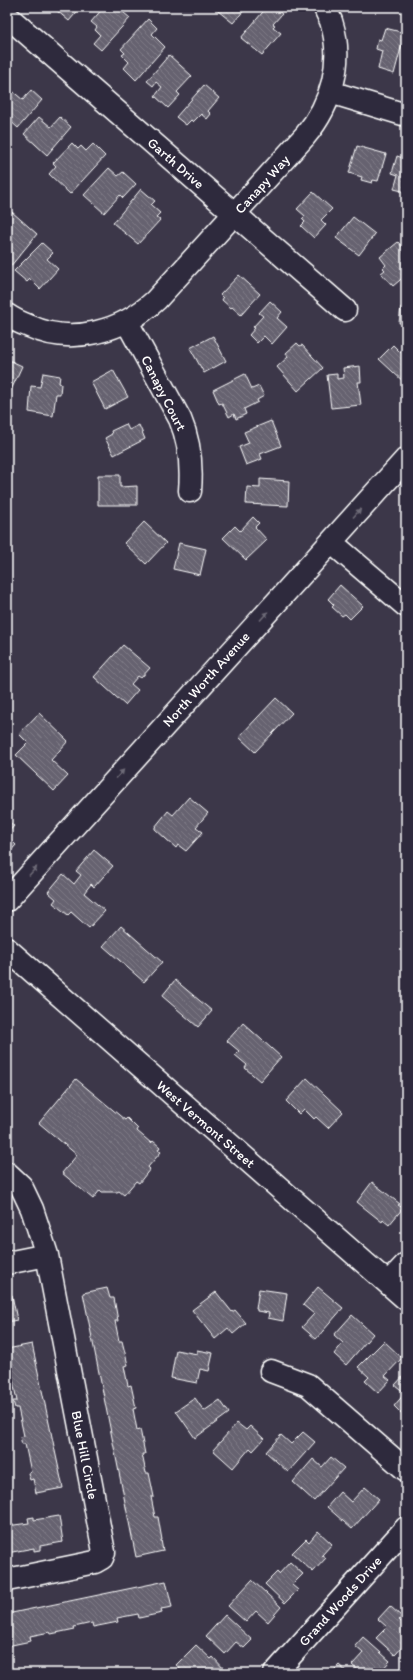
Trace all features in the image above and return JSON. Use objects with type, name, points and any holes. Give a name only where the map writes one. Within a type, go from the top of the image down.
[{"type":"street","name":"Canapy Way","points":[[7,315],[32,328],[62,335],[97,333],[127,322],[150,306],[310,130],[322,111],[330,92],[336,62],[335,43],[331,21],[325,7]]},
{"type":"street","name":"Garth Drive","points":[[7,16],[345,310]]},
{"type":"street","points":[[330,92],[406,115]]},
{"type":"street","name":"Canapy Court","points":[[127,322],[184,430],[190,455],[190,491]]},
{"type":"street","name":"North Worth Avenue","points":[[7,900],[406,459]]},
{"type":"street","points":[[331,542],[406,606]]},
{"type":"street","name":"West Vermont Street","points":[[7,949],[406,1299]]},
{"type":"street","points":[[7,1174],[21,1186],[32,1209],[47,1255],[7,1263]]},
{"type":"street","name":"Blue Hill Circle","points":[[7,1580],[95,1562],[102,1558],[104,1552],[47,1255]]},
{"type":"street","points":[[388,1284],[406,1264]]},
{"type":"street","points":[[271,1371],[308,1385],[406,1470]]},
{"type":"street","name":"Grand Woods Drive","points":[[275,1673],[406,1528]]},
{"type":"building","points":[[58,7],[81,7],[69,21],[56,10]]},
{"type":"building","points":[[104,7],[117,7],[130,18],[101,50],[93,43],[100,35],[95,30],[97,27],[91,22]]},
{"type":"building","points":[[213,7],[247,7],[233,23]]},
{"type":"building","points":[[247,7],[256,7],[252,11]]},
{"type":"building","points":[[267,7],[274,7],[282,14],[273,24],[275,25],[273,27],[281,33],[262,55],[241,38]]},
{"type":"building","points":[[148,19],[157,28],[152,34],[165,47],[136,80],[124,68],[129,62],[122,55],[125,53],[121,49]]},
{"type":"building","points":[[385,28],[405,33],[394,74],[378,69],[382,51],[376,49],[378,39],[381,40]]},
{"type":"building","points":[[169,55],[192,76],[177,92],[180,95],[168,108],[155,96],[162,87],[156,82],[153,86],[147,81]]},
{"type":"building","points":[[204,85],[219,98],[208,111],[211,114],[207,119],[201,114],[193,122],[191,120],[186,125],[176,117]]},
{"type":"building","points":[[10,89],[23,100],[31,90],[42,100],[18,128],[7,118],[7,93]]},
{"type":"building","points":[[39,117],[51,127],[60,117],[71,127],[47,155],[24,134]]},
{"type":"building","points":[[72,143],[78,149],[81,146],[86,151],[93,144],[105,156],[70,194],[49,174],[56,166],[53,163]]},
{"type":"building","points":[[357,146],[386,154],[378,181],[373,180],[372,183],[361,180],[362,177],[349,173]]},
{"type":"building","points":[[397,156],[406,159],[406,192],[394,189],[398,175],[392,173]]},
{"type":"building","points":[[109,168],[118,176],[123,172],[136,184],[123,198],[120,195],[104,213],[84,195]]},
{"type":"building","points":[[141,189],[155,201],[151,205],[160,213],[156,217],[160,220],[138,244],[113,223]]},
{"type":"building","points":[[313,192],[332,209],[321,220],[326,225],[314,238],[301,226],[305,222],[302,219],[305,216],[297,209]]},
{"type":"building","points":[[12,212],[37,234],[10,267],[7,264],[7,218]]},
{"type":"building","points":[[353,217],[375,234],[359,255],[336,238]]},
{"type":"building","points":[[398,242],[406,251],[406,267],[402,271],[406,275],[393,286],[381,273],[385,270],[383,268],[386,265],[380,257]]},
{"type":"building","points":[[42,243],[53,253],[47,259],[58,269],[40,289],[30,279],[27,282],[14,271]]},
{"type":"building","points":[[239,275],[260,294],[241,315],[222,300],[223,298],[220,295]]},
{"type":"building","points":[[270,301],[282,312],[277,318],[287,327],[272,344],[264,336],[257,343],[249,335],[255,328],[253,327],[263,316],[259,313]]},
{"type":"building","points":[[401,307],[406,307],[406,323],[399,323]]},
{"type":"building","points":[[213,336],[226,361],[204,373],[190,348]]},
{"type":"building","points":[[297,343],[300,346],[302,345],[323,368],[298,391],[277,367],[288,357],[286,353]]},
{"type":"building","points":[[393,345],[401,353],[406,347],[406,384],[379,359]]},
{"type":"building","points":[[7,359],[22,366],[7,399]]},
{"type":"building","points":[[360,366],[361,382],[358,382],[361,405],[331,408],[327,375],[337,374],[337,379],[344,378],[343,368]]},
{"type":"building","points":[[113,370],[128,397],[105,409],[91,382]]},
{"type":"building","points":[[43,373],[60,376],[60,394],[56,394],[53,416],[29,412],[31,386],[40,387]]},
{"type":"building","points":[[245,374],[252,389],[259,386],[264,396],[257,400],[258,402],[244,409],[246,414],[236,419],[234,414],[229,417],[222,403],[219,404],[213,390]]},
{"type":"building","points":[[271,421],[281,446],[260,454],[262,459],[246,465],[239,447],[249,443],[244,432]]},
{"type":"building","points":[[126,424],[129,430],[139,425],[145,439],[114,455],[105,438],[112,434],[111,431]]},
{"type":"building","points":[[98,475],[120,475],[120,487],[137,486],[137,505],[98,505]]},
{"type":"building","points":[[260,479],[289,481],[288,506],[246,504],[247,487],[260,488]]},
{"type":"building","points":[[253,517],[259,523],[255,527],[267,540],[246,560],[223,538],[235,526],[240,531]]},
{"type":"building","points":[[144,522],[166,543],[146,564],[124,543]]},
{"type":"building","points":[[179,543],[206,549],[200,575],[173,569]]},
{"type":"building","points":[[340,585],[363,606],[350,619],[345,614],[342,616],[332,607],[334,605],[328,599]]},
{"type":"building","points":[[123,645],[150,668],[141,678],[138,676],[131,684],[138,690],[125,705],[94,677]]},
{"type":"building","points":[[276,698],[292,713],[255,752],[239,737]]},
{"type":"building","points":[[39,713],[68,741],[51,760],[68,776],[54,791],[16,755],[28,743],[19,734]]},
{"type":"building","points":[[189,797],[208,813],[196,827],[203,832],[186,851],[178,845],[176,848],[155,829],[155,827],[168,811],[173,815]]},
{"type":"building","points":[[7,820],[14,826],[7,834]]},
{"type":"building","points":[[7,836],[16,845],[7,855]]},
{"type":"building","points":[[94,850],[113,866],[94,887],[91,884],[84,893],[105,911],[89,928],[71,912],[68,915],[53,903],[56,899],[48,892],[63,874],[74,884],[81,875],[76,871]]},
{"type":"building","points":[[121,926],[162,962],[144,982],[103,946]]},
{"type":"building","points":[[175,980],[212,1011],[198,1027],[162,996]]},
{"type":"building","points":[[243,1023],[281,1057],[260,1081],[245,1068],[247,1065],[235,1055],[239,1051],[227,1041]]},
{"type":"building","points":[[307,1078],[343,1112],[328,1128],[316,1117],[314,1119],[304,1109],[299,1114],[286,1101]]},
{"type":"building","points":[[76,1079],[125,1120],[127,1118],[138,1129],[137,1131],[151,1143],[153,1141],[160,1147],[158,1150],[161,1152],[148,1167],[150,1169],[139,1183],[136,1181],[124,1195],[119,1191],[102,1192],[100,1190],[93,1199],[62,1173],[77,1155],[39,1123]]},
{"type":"building","points":[[372,1182],[403,1208],[389,1225],[383,1220],[382,1222],[357,1202]]},
{"type":"building","points":[[318,1287],[343,1308],[316,1339],[302,1327],[314,1314],[303,1305]]},
{"type":"building","points":[[107,1288],[110,1298],[114,1298],[118,1321],[115,1321],[119,1341],[122,1341],[128,1365],[124,1366],[128,1386],[131,1385],[136,1408],[133,1409],[137,1430],[140,1429],[145,1454],[142,1454],[146,1473],[149,1473],[154,1497],[151,1497],[155,1517],[158,1517],[162,1540],[163,1551],[136,1557],[83,1293]]},
{"type":"building","points":[[259,1289],[287,1293],[283,1321],[268,1318],[269,1313],[257,1311]]},
{"type":"building","points":[[216,1292],[232,1312],[235,1310],[246,1323],[233,1334],[228,1328],[215,1339],[192,1310]]},
{"type":"building","points":[[12,1295],[17,1320],[7,1322],[7,1296]]},
{"type":"building","points":[[352,1315],[373,1334],[346,1365],[334,1354],[343,1343],[334,1335]]},
{"type":"building","points":[[384,1341],[402,1358],[385,1376],[390,1380],[378,1393],[365,1381],[369,1377],[358,1367]]},
{"type":"building","points":[[32,1344],[63,1488],[36,1493],[33,1479],[30,1480],[28,1473],[31,1472],[25,1444],[22,1444],[20,1437],[24,1436],[18,1408],[15,1408],[13,1401],[17,1401],[11,1371],[8,1371],[7,1369],[7,1364],[10,1363],[7,1349]]},
{"type":"building","points":[[176,1350],[197,1354],[197,1350],[213,1353],[209,1371],[200,1369],[197,1383],[171,1378]]},
{"type":"building","points":[[406,1373],[406,1414],[404,1416],[394,1406],[405,1393],[395,1385]]},
{"type":"building","points":[[195,1398],[204,1411],[220,1400],[229,1413],[195,1438],[176,1411]]},
{"type":"building","points":[[237,1423],[246,1430],[250,1426],[264,1439],[253,1451],[250,1448],[233,1468],[213,1450]]},
{"type":"building","points":[[303,1432],[315,1442],[288,1472],[266,1452],[281,1435],[291,1444]]},
{"type":"building","points":[[331,1457],[344,1468],[314,1501],[293,1482],[313,1459],[322,1467]]},
{"type":"building","points":[[365,1487],[379,1499],[352,1529],[327,1507],[340,1492],[351,1502]]},
{"type":"building","points":[[59,1516],[63,1542],[40,1546],[40,1550],[34,1551],[34,1548],[7,1553],[7,1526],[29,1523],[28,1518],[34,1517],[34,1520]]},
{"type":"building","points":[[318,1531],[332,1544],[322,1555],[326,1558],[313,1572],[292,1553],[306,1539],[309,1542]]},
{"type":"building","points":[[290,1562],[303,1574],[292,1585],[298,1590],[285,1603],[265,1584],[277,1572],[279,1574]]},
{"type":"building","points":[[252,1580],[281,1607],[268,1622],[256,1611],[246,1622],[228,1606]]},
{"type":"building","points":[[166,1581],[172,1607],[161,1609],[162,1613],[139,1618],[138,1614],[117,1618],[118,1622],[93,1627],[92,1623],[74,1627],[75,1629],[51,1634],[50,1632],[30,1636],[31,1641],[7,1646],[7,1614]]},
{"type":"building","points":[[390,1606],[402,1617],[399,1620],[406,1626],[406,1643],[395,1655],[376,1638],[387,1627],[378,1619]]},
{"type":"building","points":[[225,1615],[252,1640],[244,1648],[236,1642],[225,1654],[206,1636]]},
{"type":"building","points":[[363,1637],[390,1661],[379,1673],[361,1673],[352,1665],[363,1653],[355,1646]]},
{"type":"building","points":[[196,1645],[211,1659],[213,1657],[225,1670],[222,1673],[184,1673],[176,1665]]},
{"type":"building","points":[[339,1665],[348,1673],[331,1673]]}]
